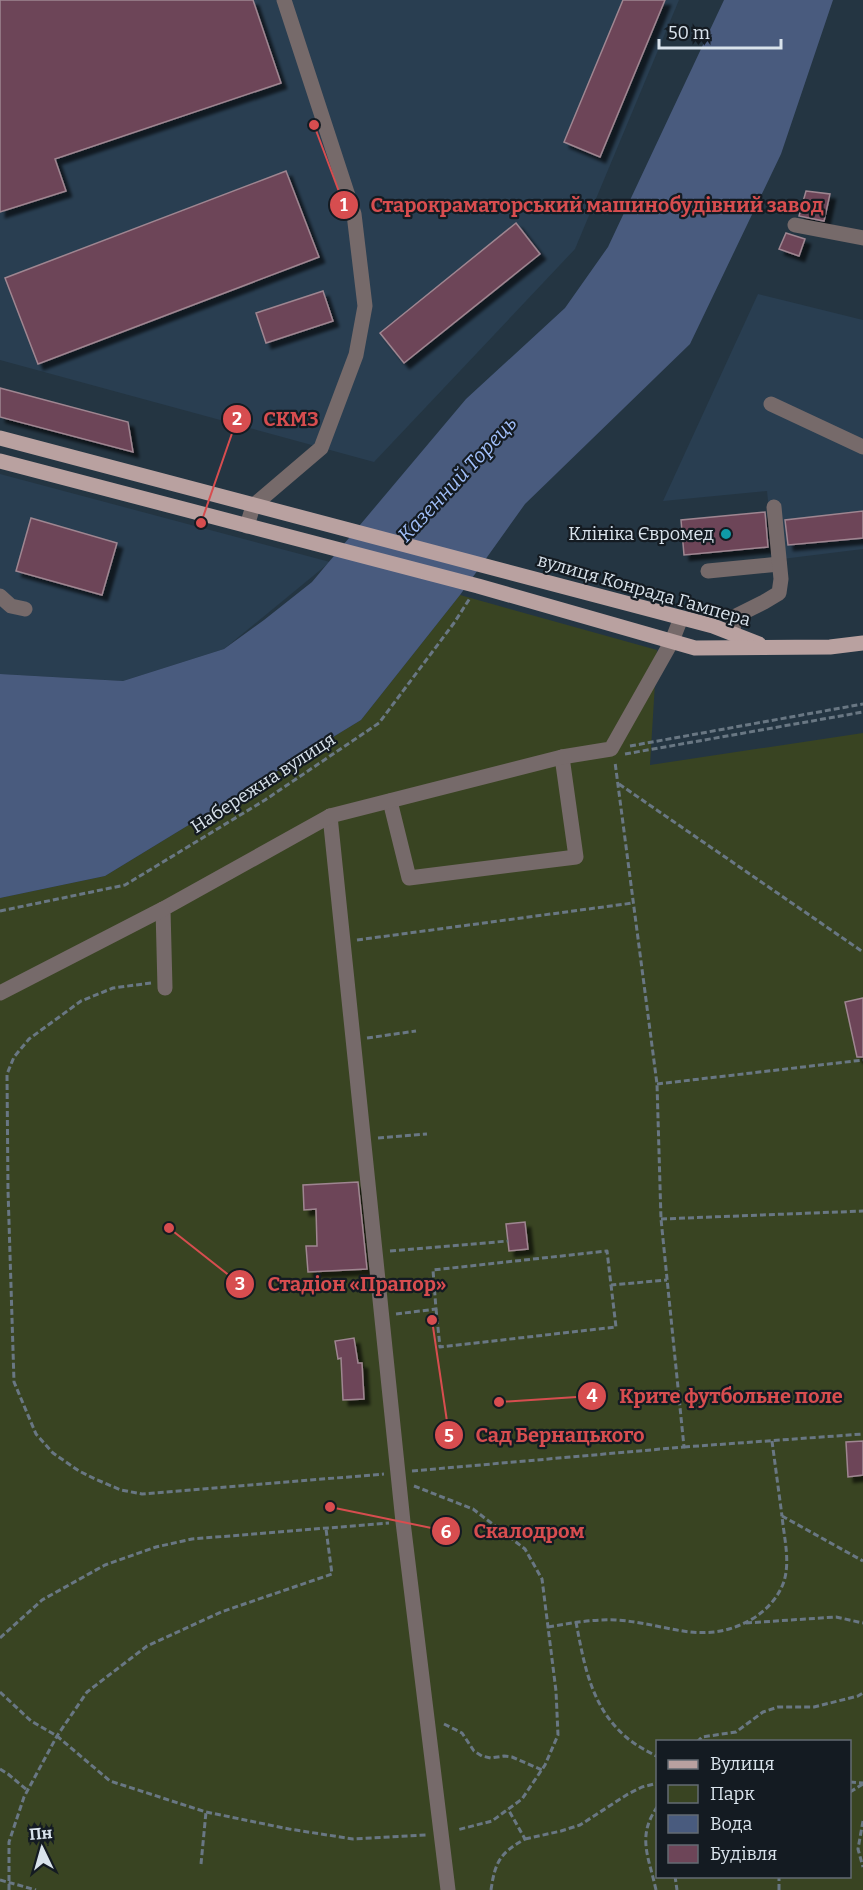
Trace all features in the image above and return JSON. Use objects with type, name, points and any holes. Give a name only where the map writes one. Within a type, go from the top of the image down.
[{"type":"main road","points":[[0,438],[253,506]]},
{"type":"main road","points":[[0,460],[247,526]]},
{"type":"main road","name":"вулиця Конрада Гампера","points":[[253,506],[713,626],[770,648]]},
{"type":"main road","name":"вулиця Конрада Гампера","points":[[247,526],[478,586],[695,648],[830,647],[863,643]]},
{"type":"street","points":[[247,526],[253,506],[321,448],[356,355],[365,306],[354,214],[284,0]]},
{"type":"street","points":[[795,225],[863,238]]},
{"type":"street","points":[[771,404],[863,447]]},
{"type":"street","points":[[733,634],[734,616],[764,602],[778,592],[781,579],[774,507]]},
{"type":"street","points":[[708,571],[779,564]]},
{"type":"street","points":[[0,596],[11,606],[25,609]]},
{"type":"street","points":[[0,993],[163,909],[330,816],[562,757],[611,749],[672,641],[681,618]]},
{"type":"street","points":[[390,801],[409,878],[576,857],[562,757]]},
{"type":"street","points":[[330,816],[403,1522],[448,1890]]},
{"type":"street","points":[[163,909],[165,984]]},
{"type":"path","name":"Набережна вулиця","points":[[0,911],[125,885],[264,800],[379,723],[454,623],[478,586]]},
{"type":"path","points":[[611,749],[863,704]]},
{"type":"path","points":[[684,1447],[661,1219],[657,1084],[614,756],[863,712]]},
{"type":"path","points":[[619,784],[863,952]]},
{"type":"path","points":[[344,942],[634,903]]},
{"type":"path","points":[[165,984],[113,988],[81,1001],[29,1039],[14,1057],[7,1074],[14,1382],[36,1434],[53,1453],[79,1471],[121,1490],[142,1494],[399,1476],[684,1447],[863,1434]]},
{"type":"path","points":[[354,1040],[416,1031]]},
{"type":"path","points":[[657,1084],[863,1060]]},
{"type":"path","points":[[364,1140],[427,1134]]},
{"type":"path","points":[[661,1219],[863,1211]]},
{"type":"path","points":[[376,1253],[508,1241]]},
{"type":"path","points":[[607,1251],[616,1327],[440,1347],[436,1310],[433,1270],[607,1251]]},
{"type":"path","points":[[611,1285],[667,1280]]},
{"type":"path","points":[[383,1316],[436,1310]]},
{"type":"path","points":[[548,1627],[576,1622],[615,1620],[705,1634],[722,1632],[744,1624],[764,1611],[774,1601],[783,1583],[787,1559],[772,1440]]},
{"type":"path","points":[[0,1692],[31,1721],[57,1736],[110,1781],[206,1812],[289,1829],[354,1839],[442,1834],[492,1821],[522,1799],[542,1770],[558,1735],[556,1691],[542,1579],[525,1550],[473,1509],[399,1476]]},
{"type":"path","points":[[782,1516],[863,1561]]},
{"type":"path","points":[[0,1638],[42,1600],[105,1565],[156,1547],[192,1539],[403,1522]]},
{"type":"path","points":[[9,1890],[9,1842],[27,1790],[57,1736],[87,1692],[147,1646],[220,1612],[332,1574],[326,1529]]},
{"type":"path","points":[[744,1624],[836,1617],[863,1623]]},
{"type":"path","points":[[576,1622],[586,1673],[597,1701],[608,1718],[626,1737],[656,1756]]},
{"type":"path","points":[[699,1740],[702,1737],[736,1732],[763,1712],[778,1707],[814,1707],[863,1693]]},
{"type":"path","points":[[428,1718],[462,1733],[474,1751],[482,1756],[512,1757],[542,1770]]},
{"type":"path","points":[[0,1769],[27,1790]]},
{"type":"path","points":[[491,1890],[494,1871],[500,1857],[512,1846],[525,1839],[580,1825],[628,1794],[656,1783]]},
{"type":"path","points":[[656,1807],[650,1816],[644,1839],[656,1890]]},
{"type":"path","points":[[508,1809],[525,1839]]},
{"type":"path","points":[[201,1864],[206,1812]]},
{"type":"path","points":[[863,1821],[858,1850],[863,1867]]},
{"type":"path","points":[[0,1880],[36,1890]]},
{"type":"shaded area","points":[[0,0],[679,0],[575,249],[374,462],[0,360]]},
{"type":"shaded area","points":[[758,294],[863,320],[863,549],[774,560],[767,491],[663,501]]},
{"type":"shaded area","points":[[0,474],[330,562],[224,649],[123,681],[0,674]]},
{"type":"green space","points":[[460,595],[657,650],[650,765],[863,733],[863,1890],[0,1890],[0,898],[105,876],[361,720]]},
{"type":"water","name":"Казенний Торець","points":[[724,0],[833,0],[781,154],[690,344],[525,504],[460,595],[361,720],[105,876],[0,898],[0,674],[123,681],[224,649],[312,582],[466,399],[565,308],[608,247]]},
{"type":"building","points":[[0,0],[253,0],[281,83],[55,159],[66,191],[0,212]]},
{"type":"building","points":[[623,0],[665,0],[600,157],[564,142]]},
{"type":"building","points":[[286,171],[319,257],[38,364],[5,278]]},
{"type":"building","points":[[806,191],[830,194],[824,221],[799,216]]},
{"type":"building","points":[[516,223],[540,254],[404,363],[380,333]]},
{"type":"building","points":[[786,233],[805,239],[799,256],[779,249]]},
{"type":"building","points":[[323,291],[333,321],[266,343],[256,313]]},
{"type":"building","points":[[0,388],[128,422],[133,452],[0,417]]},
{"type":"building","points":[[863,511],[863,538],[788,545],[785,520]]},
{"type":"building","name":"Клініка Євромед","points":[[765,512],[768,547],[684,555],[681,520]]},
{"type":"building","points":[[31,518],[117,543],[102,595],[16,571]]},
{"type":"building","points":[[863,998],[863,1057],[857,1057],[845,1002]]},
{"type":"building","points":[[358,1182],[367,1269],[308,1272],[306,1246],[317,1246],[316,1209],[304,1210],[303,1185]]},
{"type":"building","points":[[525,1222],[528,1249],[509,1251],[506,1224]]},
{"type":"building","points":[[354,1338],[358,1363],[362,1363],[364,1399],[343,1400],[341,1358],[338,1359],[335,1341]]},
{"type":"building","points":[[863,1441],[863,1475],[848,1477],[846,1442]]},
{"type":"place","name":"Старокраматорський машинобудівний завод","points":[[314,125]]},
{"type":"place","name":"СКМЗ","points":[[201,523]]},
{"type":"place","name":"Клініка Євромед","points":[[726,534]]},
{"type":"place","name":"Стадіон «Прапор»","points":[[169,1228]]},
{"type":"place","name":"Сад Бернацького","points":[[432,1320]]},
{"type":"place","name":"Крите футбольне поле","points":[[499,1402]]},
{"type":"place","name":"Скалодром","points":[[330,1507]]}]
